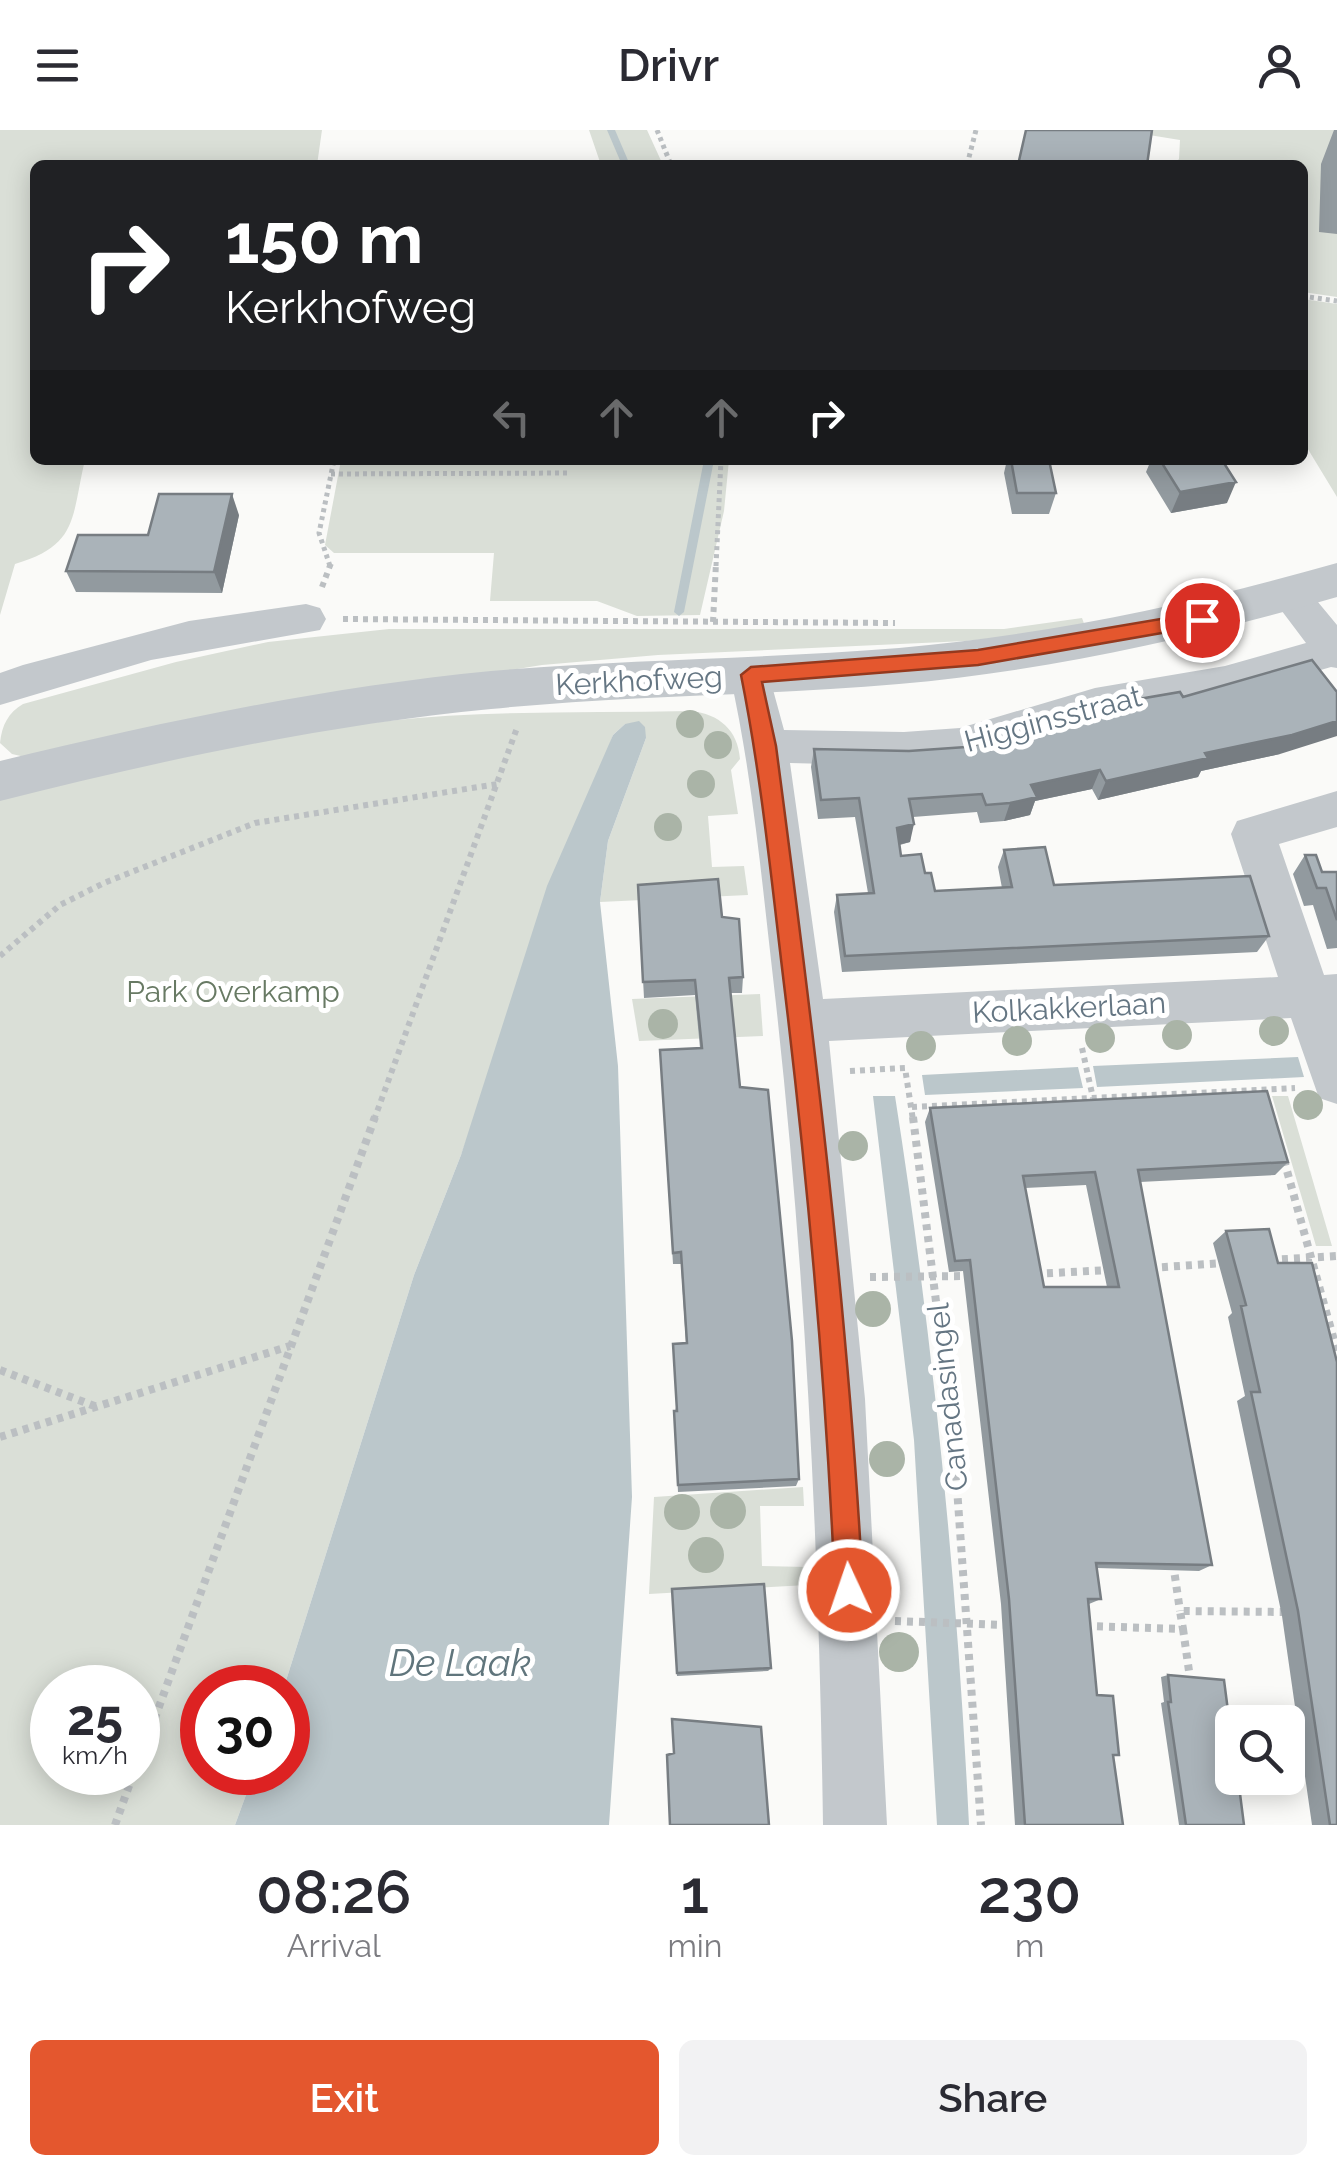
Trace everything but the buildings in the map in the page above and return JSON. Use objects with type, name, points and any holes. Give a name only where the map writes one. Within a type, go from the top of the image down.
[{"type":"street","name":"Kerkhofweg","points":[[0,781],[113,752],[290,717],[530,686],[899,666],[1061,646],[1202,620],[1337,580]]},
{"type":"street","points":[[1289,594],[1336,652]]},
{"type":"street","points":[[0,689],[160,641],[301,619]]},
{"type":"street","name":"Higginsstraat","points":[[766,746],[904,749],[960,745],[1095,704],[1225,682],[1336,652]]},
{"type":"street","points":[[751,675],[766,746],[802,1021],[841,1428],[855,1825]]},
{"type":"street","points":[[1318,1085],[1323,996],[1253,834],[1337,809]]},
{"type":"street","name":"Kolkakkerlaan","points":[[802,1021],[1323,996]]},
{"type":"path","points":[[657,130],[669,160]]},
{"type":"path","points":[[968,160],[976,130]]},
{"type":"path","points":[[1308,297],[1337,301]]},
{"type":"path","points":[[301,619],[329,573],[331,563],[319,533],[333,465]]},
{"type":"path","points":[[713,622],[722,465]]},
{"type":"path","points":[[331,474],[571,472]]},
{"type":"path","name":"Kerkhofweg","points":[[301,619],[904,623]]},
{"type":"path","points":[[160,1704],[530,686]]},
{"type":"path","points":[[0,956],[60,905],[104,883],[255,823],[497,784]]},
{"type":"path","name":"Canadasingel","points":[[808,1073],[905,1068],[936,1277],[970,1624],[981,1825]]},
{"type":"path","points":[[912,1108],[1318,1085]]},
{"type":"path","points":[[1263,1089],[1268,1108]]},
{"type":"path","points":[[1280,1145],[1337,1352]]},
{"type":"path","points":[[1264,1260],[1337,1256]]},
{"type":"path","points":[[1139,1269],[1230,1262]]},
{"type":"path","points":[[1021,1274],[1123,1269]]},
{"type":"path","points":[[897,1277],[987,1275]]},
{"type":"path","points":[[0,1437],[291,1346]]},
{"type":"path","points":[[0,1370],[97,1407]]},
{"type":"path","points":[[1172,1555],[1191,1688]]},
{"type":"path","points":[[1180,1611],[1298,1612]]},
{"type":"path","points":[[928,1622],[1028,1625]]},
{"type":"path","points":[[1067,1626],[1184,1629]]},
{"type":"path","points":[[115,1825],[126,1795]]},
{"type":"green space","points":[[0,130],[322,130],[318,160],[30,160],[30,465],[84,465],[69,527],[51,548],[15,564],[0,615]]},
{"type":"green space","points":[[589,130],[647,130],[661,160],[599,160]]},
{"type":"green space","points":[[1143,130],[1337,130],[1337,297],[1308,293],[1308,160],[1178,160],[1180,140],[1149,135]]},
{"type":"green space","points":[[1308,300],[1337,304],[1337,497],[1308,449]]},
{"type":"green space","points":[[340,465],[729,465],[724,511],[700,615],[637,616],[597,601],[490,601],[494,553],[334,553],[325,545]]},
{"type":"green space","points":[[1082,618],[1086,629],[966,641],[658,655],[542,665],[25,757],[12,754],[0,743],[7,720],[23,704],[176,662],[268,642],[389,629],[1004,629]]},
{"type":"green space","name":"Park Overkamp","points":[[691,711],[725,725],[735,740],[740,759],[731,770],[738,814],[708,816],[712,867],[744,866],[748,895],[600,902],[608,841],[646,738],[625,724],[613,735],[414,1275],[291,1665],[180,1665],[180,1795],[246,1795],[235,1825],[0,1825],[0,798],[193,754],[338,727],[463,715]]},
{"type":"green space","points":[[760,994],[763,1036],[639,1041],[632,999]]},
{"type":"green space","points":[[1272,1096],[1288,1096],[1332,1246],[1316,1246]]},
{"type":"green space","points":[[803,1487],[804,1506],[760,1506],[762,1566],[807,1567],[807,1585],[649,1594],[654,1497]]},
{"type":"water","name":"De Laak","points":[[639,721],[645,727],[646,738],[608,841],[600,902],[618,1066],[632,1497],[609,1825],[235,1825],[246,1795],[310,1795],[310,1665],[291,1665],[414,1275],[461,1155],[547,886],[613,735],[625,724]]},
{"type":"water","points":[[1298,1057],[1304,1077],[1097,1087],[1093,1066]]},
{"type":"water","points":[[1078,1067],[1083,1088],[925,1095],[922,1075]]},
{"type":"water","points":[[873,1096],[895,1096],[921,1278],[950,1550],[969,1825],[937,1825],[914,1440]]},
{"type":"waterway","name":"De Laak","points":[[611,130],[624,160]]},
{"type":"waterway","name":"De Laak","points":[[679,612],[708,465]]},
{"type":"route","points":[[849,1590],[841,1428],[816,1149],[766,746],[751,675],[978,658],[1202,620]]}]
